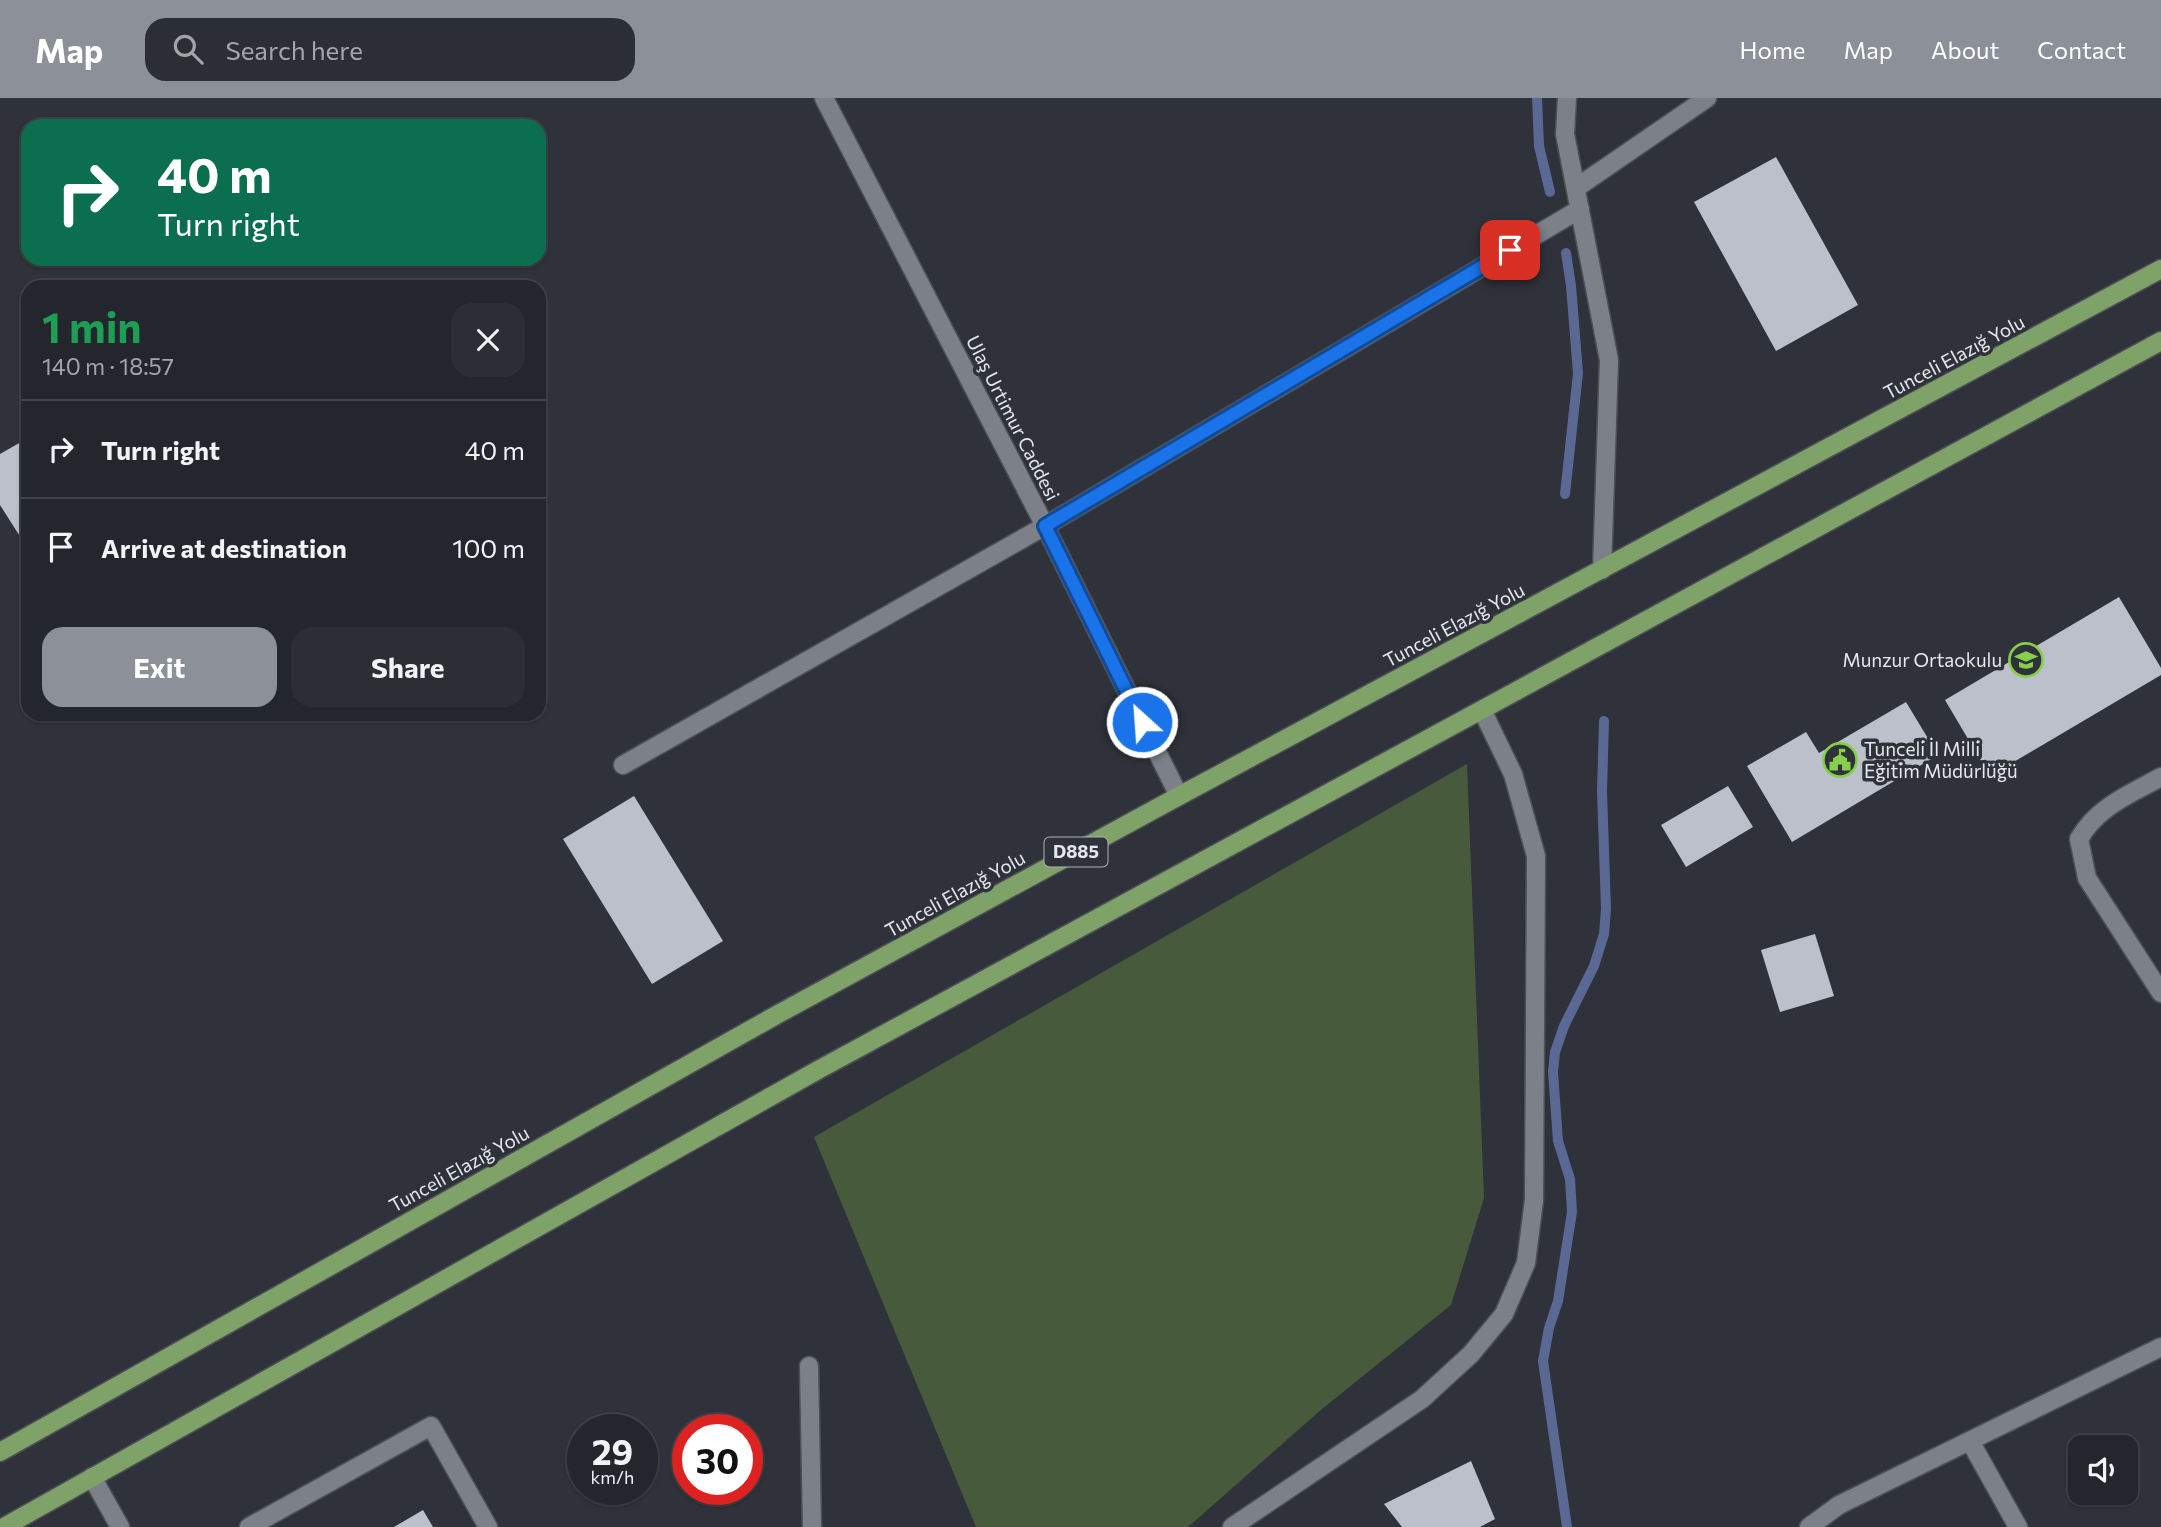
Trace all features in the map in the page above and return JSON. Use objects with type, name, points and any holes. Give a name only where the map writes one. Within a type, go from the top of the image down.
[{"type":"main road","name":"Tunceli Elazığ Yolu","points":[[0,1452],[780,1013],[2161,270]]},
{"type":"main road","points":[[4,1527],[818,1070],[2161,341]]},
{"type":"street","name":"Ulaş Urtimur Caddesi","points":[[824,98],[1045,526],[1179,796]]},
{"type":"street","points":[[1567,98],[1566,134],[1609,360],[1602,570]]},
{"type":"street","points":[[1576,188],[1707,98]]},
{"type":"street","points":[[623,765],[1045,526],[1580,209]]},
{"type":"street","points":[[1232,1527],[1422,1399],[1471,1354],[1504,1314],[1526,1263],[1534,1199],[1536,856],[1513,774],[1482,710]]},
{"type":"street","points":[[2161,777],[2106,807],[2088,824],[2079,839],[2087,878],[2161,993]]},
{"type":"street","points":[[1809,1527],[1839,1505],[2161,1347]]},
{"type":"street","points":[[808,1366],[812,1527]]},
{"type":"street","points":[[249,1527],[431,1426],[488,1527]]},
{"type":"street","points":[[1970,1441],[2018,1527]]},
{"type":"street","points":[[92,1477],[120,1527]]},
{"type":"green space","points":[[1467,764],[1484,1198],[1451,1305],[1322,1409],[1188,1527],[976,1527],[814,1137]]},
{"type":"building","points":[[1776,157],[1858,305],[1776,351],[1694,202]]},
{"type":"building","points":[[21,442],[21,538],[0,505],[0,454]]},
{"type":"building","points":[[2119,597],[2161,668],[2161,675],[1990,776],[1945,700]]},
{"type":"building","points":[[1906,702],[1938,755],[1792,842],[1747,766],[1806,732],[1819,753]]},
{"type":"building","points":[[1728,786],[1753,827],[1686,867],[1661,825]]},
{"type":"building","points":[[634,796],[723,941],[652,984],[563,839]]},
{"type":"building","points":[[1815,934],[1834,996],[1780,1012],[1761,950]]},
{"type":"building","points":[[1471,1461],[1495,1519],[1480,1527],[1402,1527],[1384,1504]]},
{"type":"building","points":[[423,1510],[433,1527],[394,1527]]},
{"type":"waterway","points":[[1537,98],[1539,146],[1550,192]]},
{"type":"waterway","points":[[1565,494],[1578,373],[1566,253]]},
{"type":"waterway","points":[[1567,1527],[1543,1361],[1549,1328],[1558,1301],[1572,1212],[1570,1179],[1558,1141],[1553,1072],[1555,1052],[1564,1026],[1594,966],[1604,934],[1604,721]]},
{"type":"place","name":"Munzur Ortaokulu","points":[[2026,660]]},
{"type":"place","name":"Tunceli İl Milli Eğitim Müdürlüğü","points":[[1840,760]]},
{"type":"route","points":[[1142,722],[1045,526],[1510,250]]}]
